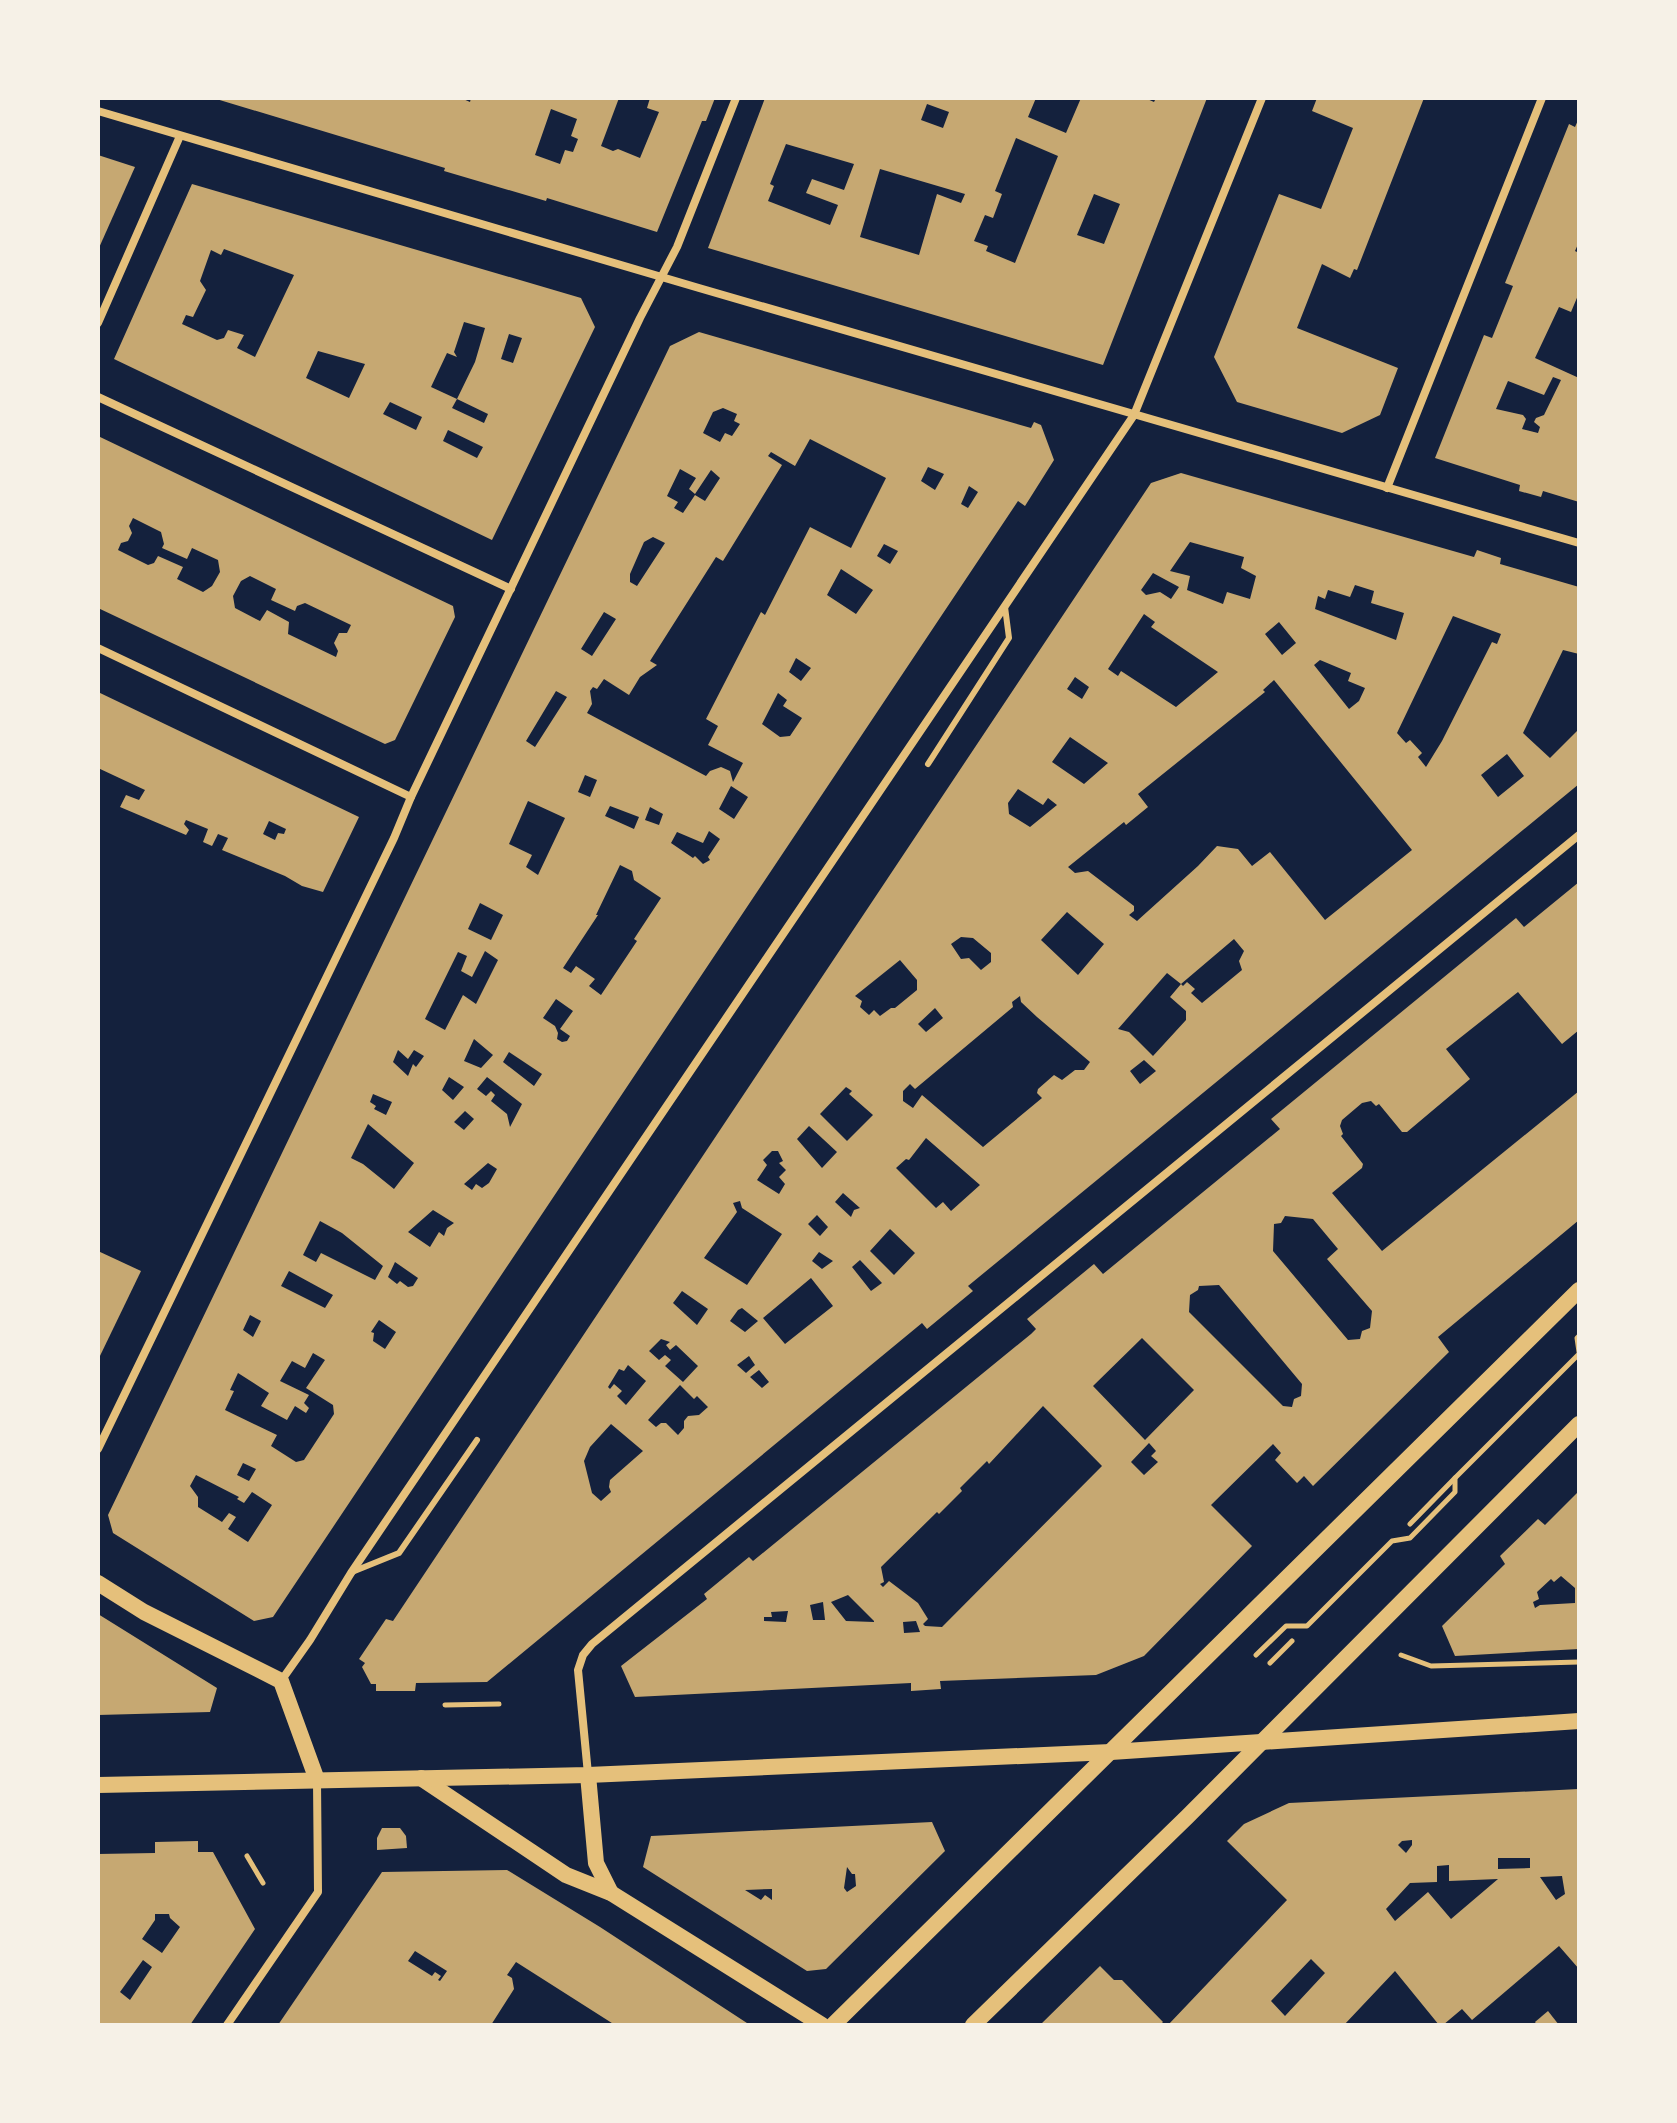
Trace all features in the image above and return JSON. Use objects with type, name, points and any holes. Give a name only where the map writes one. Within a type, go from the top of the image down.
[{"type":"main road","points":[[833,2025],[1579,1290]]},
{"type":"main road","points":[[973,2025],[1265,1740],[1579,1424]]},
{"type":"main road","points":[[98,1583],[144,1612],[281,1681],[317,1780]]},
{"type":"main road","points":[[98,1785],[588,1775],[1111,1752],[1579,1721]]},
{"type":"main road","points":[[588,1775],[596,1863],[611,1893]]},
{"type":"main road","points":[[421,1778],[566,1875],[611,1893],[822,2025]]},
{"type":"street","points":[[98,1449],[677,247],[736,98]]},
{"type":"street","points":[[281,1681],[1134,415],[1262,98]]},
{"type":"street","points":[[1387,488],[1542,98]]},
{"type":"street","points":[[98,111],[1579,543]]},
{"type":"street","points":[[98,323],[180,136]]},
{"type":"street","points":[[98,397],[511,589]]},
{"type":"street","points":[[98,648],[411,797]]},
{"type":"street","points":[[588,1775],[578,1670],[583,1655],[592,1644],[1579,835]]},
{"type":"street","points":[[227,2025],[318,1892],[317,1780]]},
{"type":"lane","points":[[928,764],[1009,638],[1005,604]]},
{"type":"lane","points":[[351,1573],[399,1553],[477,1440]]},
{"type":"path","points":[[1410,1524],[1579,1353],[1579,1336]]},
{"type":"path","points":[[1246,1665],[1286,1626],[1307,1626],[1392,1541],[1410,1538],[1455,1492],[1455,1478]]},
{"type":"path","points":[[1270,1663],[1292,1641]]},
{"type":"path","points":[[1401,1655],[1431,1666],[1579,1662]]},
{"type":"path","points":[[445,1705],[499,1704]]},
{"type":"path","points":[[247,1856],[263,1883]]},
{"type":"building","points":[[213,98],[461,98],[470,102],[471,98],[619,98],[601,146],[640,158],[659,112],[647,108],[650,98],[715,98],[706,121],[702,121],[657,232],[547,198],[546,201],[444,171],[445,168]],"holes":[[[551,109],[577,119],[571,136],[578,139],[573,152],[565,150],[560,164],[535,155]]]},
{"type":"building","points":[[765,98],[1036,98],[1028,117],[1066,133],[1081,98],[1145,98],[1154,102],[1156,98],[1207,98],[1103,365],[708,248]],"holes":[[[927,104],[949,112],[943,128],[921,120]],[[1016,138],[1058,156],[1015,263],[986,251],[988,246],[974,241],[985,215],[993,218],[1002,194],[995,191]],[[786,144],[854,164],[844,190],[812,179],[806,193],[838,205],[830,225],[768,201],[774,186],[770,184]],[[880,169],[965,194],[961,203],[937,194],[919,255],[860,237]],[[1094,194],[1120,204],[1104,244],[1077,235]]]},
{"type":"building","points":[[1317,98],[1424,98],[1357,270],[1354,269],[1350,278],[1322,264],[1297,328],[1398,368],[1380,415],[1342,433],[1237,402],[1214,357],[1279,194],[1321,209],[1353,128],[1312,111]]},
{"type":"building","points":[[1579,118],[1579,242],[1575,251],[1579,253],[1579,293],[1571,312],[1559,307],[1535,358],[1579,378],[1579,502],[1543,491],[1541,497],[1519,491],[1520,485],[1435,458],[1484,335],[1492,338],[1509,296],[1513,286],[1505,283],[1569,124],[1575,127]],"holes":[[[1553,377],[1561,380],[1544,415],[1534,422],[1540,427],[1538,433],[1522,429],[1526,419],[1523,415],[1496,409],[1508,381],[1544,395]]]},
{"type":"building","points":[[98,155],[135,167],[98,250]]},
{"type":"building","points":[[192,184],[581,298],[595,327],[492,540],[114,359]],"holes":[[[224,249],[294,275],[255,357],[237,348],[244,335],[228,330],[224,338],[217,340],[182,324],[186,315],[193,317],[206,290],[200,281],[211,250],[221,255]],[[464,322],[485,328],[475,362],[457,399],[431,387],[447,353],[457,357],[454,352]],[[509,334],[522,338],[513,363],[501,359]],[[318,351],[365,364],[349,398],[306,378]],[[457,399],[488,414],[484,423],[452,408]],[[390,402],[422,417],[416,430],[383,414]],[[448,430],[483,447],[477,458],[443,441]]]},
{"type":"building","points":[[699,332],[1031,428],[1034,422],[1041,425],[1054,460],[1025,506],[1018,501],[273,1617],[254,1621],[113,1533],[108,1515],[670,346]],"holes":[[[723,408],[737,414],[734,421],[740,424],[732,436],[725,433],[720,442],[703,433],[713,412]],[[810,439],[886,478],[851,548],[810,527],[765,615],[761,612],[706,719],[718,726],[708,745],[743,763],[733,782],[730,771],[721,767],[706,776],[587,713],[592,704],[590,691],[593,687],[597,689],[604,679],[629,695],[640,677],[657,665],[650,661],[716,557],[723,561],[782,465],[768,456],[771,452],[795,466]],[[928,467],[944,474],[935,490],[921,481]],[[680,469],[696,478],[689,489],[695,494],[711,470],[720,478],[705,501],[695,495],[683,513],[674,508],[678,502],[667,496]],[[969,486],[978,492],[968,508],[961,504]],[[653,537],[665,543],[637,586],[630,582],[630,574],[644,542]],[[884,544],[898,551],[890,564],[877,556]],[[841,569],[873,590],[856,614],[827,595]],[[604,612],[616,619],[592,656],[581,649]],[[796,658],[811,668],[801,681],[789,672]],[[556,691],[567,697],[535,747],[526,741]],[[778,693],[787,700],[783,706],[802,718],[790,736],[780,737],[762,724]],[[585,775],[597,780],[590,797],[578,792]],[[731,786],[748,797],[734,819],[719,809]],[[528,801],[565,818],[538,875],[526,867],[532,855],[509,844]],[[610,806],[639,817],[634,829],[605,816]],[[650,807],[663,814],[659,825],[645,820]],[[709,831],[720,839],[708,857],[710,860],[703,864],[695,856],[693,858],[671,843],[677,832],[703,843]],[[620,865],[632,871],[634,880],[661,898],[634,939],[637,941],[601,995],[589,986],[595,979],[576,966],[571,973],[563,968],[598,915]],[[480,903],[503,915],[491,940],[468,929]],[[485,951],[498,960],[476,1004],[463,995],[445,1030],[425,1019],[458,952],[467,956],[461,971],[472,977]],[[556,999],[573,1011],[560,1029],[570,1036],[562,1042],[557,1039],[555,1026],[543,1018]],[[474,1039],[493,1055],[481,1068],[464,1061]],[[398,1050],[408,1059],[414,1050],[424,1056],[416,1067],[413,1064],[408,1076],[393,1062]],[[509,1052],[542,1074],[534,1086],[503,1062]],[[449,1077],[464,1087],[453,1100],[442,1090]],[[487,1077],[522,1104],[510,1127],[507,1114],[491,1101],[495,1095],[491,1091],[486,1096],[477,1089]],[[373,1094],[392,1102],[386,1115],[374,1109],[376,1106],[370,1102]],[[465,1111],[474,1119],[464,1130],[454,1122]],[[368,1124],[414,1163],[394,1189],[351,1158]],[[488,1163],[497,1169],[482,1188],[476,1184],[472,1190],[464,1184]],[[433,1210],[454,1223],[447,1228],[444,1236],[439,1232],[430,1247],[408,1232]],[[320,1221],[342,1233],[383,1266],[375,1280],[321,1253],[316,1262],[303,1255]],[[395,1262],[418,1278],[413,1286],[408,1287],[400,1281],[397,1284],[388,1277]],[[289,1271],[333,1295],[325,1308],[281,1286]],[[250,1315],[261,1321],[253,1337],[243,1330]],[[379,1320],[396,1332],[385,1349],[373,1341],[374,1333],[371,1332]],[[313,1353],[325,1360],[306,1388],[333,1405],[334,1414],[304,1460],[296,1462],[271,1446],[277,1435],[225,1410],[238,1373],[269,1393],[261,1406],[287,1420],[295,1406],[306,1413],[309,1408],[304,1403],[309,1395],[280,1381],[292,1361],[305,1368]],[[243,1463],[256,1469],[249,1481],[237,1475]],[[196,1475],[239,1497],[237,1499],[244,1503],[252,1492],[272,1505],[248,1542],[228,1529],[236,1517],[229,1513],[222,1522],[198,1507],[198,1497],[190,1486]]]},
{"type":"building","points":[[98,436],[453,606],[455,617],[395,740],[385,744],[98,608]],"holes":[[[133,518],[161,532],[162,548],[187,559],[192,548],[218,560],[220,572],[212,586],[203,592],[177,579],[183,567],[158,556],[154,563],[148,565],[118,550],[132,533],[129,526]],[[250,576],[276,589],[271,600],[295,611],[297,606],[305,603],[351,625],[347,633],[339,633],[334,643],[338,651],[336,657],[288,634],[289,622],[267,610],[260,621],[235,608],[233,596],[241,581]]]},
{"type":"building","points":[[1181,473],[1474,557],[1477,550],[1501,558],[1500,564],[1579,587],[1579,654],[1563,650],[1523,733],[1550,758],[1579,729],[1579,784],[968,1286],[973,1291],[927,1329],[922,1323],[487,1682],[416,1683],[415,1691],[376,1691],[376,1684],[371,1684],[362,1667],[365,1663],[359,1659],[386,1619],[393,1621],[1151,483]],"holes":[[[1190,542],[1244,557],[1241,568],[1256,576],[1250,599],[1227,592],[1223,604],[1187,590],[1190,576],[1170,571]],[[1153,573],[1179,587],[1171,599],[1160,592],[1146,595],[1141,590]],[[1355,585],[1374,591],[1371,603],[1404,613],[1396,640],[1315,609],[1318,596],[1325,599],[1328,590],[1350,597]],[[1144,614],[1155,622],[1151,627],[1218,672],[1176,707],[1121,671],[1118,676],[1108,669]],[[1453,616],[1501,634],[1497,644],[1492,642],[1426,767],[1418,757],[1422,753],[1410,740],[1406,743],[1397,733]],[[1279,622],[1296,643],[1282,655],[1265,634]],[[1320,660],[1351,673],[1348,681],[1365,688],[1359,701],[1349,709],[1314,665]],[[1075,677],[1089,687],[1082,699],[1067,689]],[[1274,680],[1412,850],[1325,920],[1270,852],[1252,866],[1238,849],[1217,846],[1137,921],[1129,915],[1134,911],[1134,906],[1088,871],[1075,873],[1068,867],[1148,807],[1138,794],[1265,692],[1263,690]],[[1070,737],[1108,763],[1084,784],[1052,762]],[[1507,754],[1524,776],[1498,797],[1481,775]],[[1018,789],[1043,805],[1048,798],[1057,805],[1030,827],[1009,814],[1008,803]],[[1067,912],[1104,944],[1078,975],[1041,940]],[[961,937],[973,938],[991,953],[991,962],[981,970],[969,958],[961,959],[951,944]],[[1234,939],[1244,951],[1239,961],[1242,970],[1202,1003],[1191,993],[1195,989],[1187,982],[1183,986],[1181,984]],[[900,960],[917,980],[917,990],[880,1016],[874,1010],[869,1015],[860,1007],[862,1001],[855,996]],[[1167,973],[1181,984],[1170,997],[1186,1011],[1186,1020],[1153,1056],[1129,1032],[1118,1029]],[[1020,996],[1021,1002],[1090,1062],[1084,1070],[1075,1070],[1062,1080],[1054,1075],[1038,1089],[1037,1093],[1042,1098],[983,1147],[922,1095],[913,1108],[903,1101],[903,1091],[910,1084],[915,1089],[1013,1007],[1012,1002]],[[935,1008],[943,1018],[926,1032],[918,1024]],[[1144,1060],[1156,1071],[1140,1084],[1130,1071]],[[846,1087],[852,1091],[849,1094],[873,1115],[847,1141],[820,1114]],[[809,1126],[837,1152],[822,1168],[797,1139]],[[926,1138],[980,1185],[951,1211],[943,1202],[936,1208],[896,1168],[906,1159],[909,1160]],[[772,1151],[778,1151],[783,1161],[779,1163],[786,1170],[779,1177],[785,1184],[779,1194],[757,1180],[767,1165],[763,1160]],[[843,1193],[860,1208],[854,1210],[851,1217],[835,1202]],[[740,1201],[742,1208],[782,1234],[747,1285],[704,1258],[737,1212],[733,1203]],[[817,1215],[828,1227],[820,1236],[808,1224]],[[890,1229],[915,1253],[894,1275],[870,1251]],[[819,1252],[833,1261],[822,1269],[812,1261]],[[860,1260],[882,1283],[871,1291],[852,1267]],[[811,1278],[833,1306],[785,1344],[763,1318]],[[682,1291],[708,1309],[697,1325],[673,1303]],[[742,1308],[758,1321],[745,1332],[730,1321]],[[661,1339],[670,1342],[666,1345],[670,1350],[676,1345],[698,1366],[683,1382],[665,1366],[671,1360],[665,1355],[659,1360],[649,1351]],[[749,1356],[755,1365],[746,1373],[737,1365]],[[628,1365],[646,1381],[626,1405],[617,1396],[622,1391],[614,1384],[610,1389],[608,1387],[619,1369],[624,1371]],[[759,1370],[769,1382],[762,1388],[750,1377]],[[680,1385],[708,1407],[699,1415],[688,1416],[678,1435],[666,1423],[656,1427],[648,1420]],[[611,1424],[643,1451],[610,1480],[611,1492],[601,1501],[592,1493],[584,1461],[590,1447]]]},
{"type":"building","points":[[98,692],[359,817],[323,892],[302,886],[222,850],[228,838],[218,834],[212,846],[203,842],[208,829],[186,820],[184,824],[189,830],[186,835],[120,807],[126,795],[139,800],[145,790],[98,768]],"holes":[[[269,821],[286,829],[284,834],[278,833],[275,840],[263,834]]]},
{"type":"building","points":[[1579,882],[1579,1030],[1562,1044],[1518,992],[1446,1049],[1470,1079],[1407,1132],[1402,1132],[1379,1104],[1376,1106],[1371,1101],[1362,1103],[1342,1120],[1341,1136],[1363,1164],[1332,1193],[1382,1251],[1579,1091],[1579,1220],[1438,1337],[1449,1352],[1313,1486],[1304,1476],[1297,1483],[1275,1460],[1281,1453],[1273,1444],[1211,1505],[1252,1546],[1144,1656],[1096,1675],[940,1681],[941,1689],[911,1691],[911,1683],[635,1697],[621,1666],[707,1599],[704,1594],[749,1557],[753,1561],[1031,1334],[1036,1329],[1027,1319],[1094,1264],[1103,1274],[1280,1129],[1271,1119],[1516,918],[1524,927]],"holes":[[[1285,1216],[1313,1219],[1338,1249],[1327,1259],[1372,1311],[1370,1328],[1362,1331],[1360,1339],[1348,1340],[1273,1251],[1274,1224],[1281,1223]],[[1219,1285],[1302,1384],[1301,1396],[1294,1399],[1292,1407],[1283,1406],[1189,1312],[1190,1295],[1199,1286]],[[1142,1338],[1194,1390],[1145,1440],[1093,1386]],[[1043,1406],[1102,1466],[942,1627],[925,1626],[923,1624],[928,1619],[918,1603],[889,1581],[883,1587],[880,1584],[884,1582],[881,1567],[937,1512],[939,1514],[987,1461],[989,1464]],[[1149,1443],[1156,1451],[1151,1456],[1158,1462],[1144,1475],[1131,1462]],[[848,1595],[874,1622],[846,1621],[831,1602]],[[823,1602],[825,1620],[813,1620],[810,1605]],[[788,1611],[786,1622],[764,1621],[764,1617],[772,1617],[771,1612]],[[916,1621],[920,1632],[904,1633],[903,1622]]]},
{"type":"building","points":[[98,1251],[141,1271],[98,1360]]},
{"type":"building","points":[[1579,1491],[1579,1649],[1455,1656],[1442,1626],[1505,1564],[1500,1556],[1538,1519],[1545,1525]],"holes":[[[1561,1576],[1575,1588],[1575,1603],[1535,1608],[1533,1602],[1539,1599],[1537,1592],[1551,1579],[1554,1582]]]},
{"type":"building","points":[[98,1614],[217,1688],[210,1712],[98,1715]]},
{"type":"building","points":[[1579,1789],[1579,1969],[1559,1946],[1472,2020],[1462,2009],[1443,2025],[1439,2025],[1395,1971],[1344,2025],[1168,2025],[1287,1900],[1227,1841],[1244,1824],[1289,1803]],"holes":[[[1412,1840],[1406,1853],[1398,1845],[1402,1841]],[[1498,1858],[1530,1858],[1530,1868],[1498,1869]],[[1449,1865],[1449,1881],[1498,1879],[1451,1919],[1428,1892],[1395,1921],[1386,1909],[1410,1883],[1437,1882],[1437,1866]],[[1562,1876],[1565,1894],[1556,1900],[1540,1877]],[[1311,1959],[1325,1973],[1285,2016],[1271,2001]]]},
{"type":"building","points":[[932,1822],[945,1851],[826,1969],[807,1971],[643,1867],[651,1836]],"holes":[[[847,1867],[855,1874],[856,1886],[847,1892],[844,1888]],[[772,1889],[772,1900],[765,1895],[761,1900],[745,1890]]]},
{"type":"building","points":[[382,1828],[400,1828],[406,1836],[407,1848],[377,1850],[377,1838]]},
{"type":"building","points":[[198,1841],[198,1852],[213,1852],[255,1929],[190,2025],[98,2025],[98,1854],[155,1853],[155,1842]],"holes":[[[155,1914],[169,1914],[180,1927],[162,1953],[142,1939],[155,1920]],[[143,1960],[152,1967],[130,2000],[120,1992]]]},
{"type":"building","points":[[507,1870],[750,2025],[615,2025],[516,1962],[507,1975],[512,1978],[514,1989],[491,2025],[278,2025],[382,1872]],"holes":[[[415,1951],[447,1971],[440,1981],[441,1976],[435,1972],[432,1976],[408,1961]]]},
{"type":"building","points":[[1100,1966],[1114,1980],[1122,1980],[1163,2022],[1160,2025],[1040,2025]]},
{"type":"building","points":[[1548,2011],[1559,2025],[1537,2025],[1535,2022]]}]
